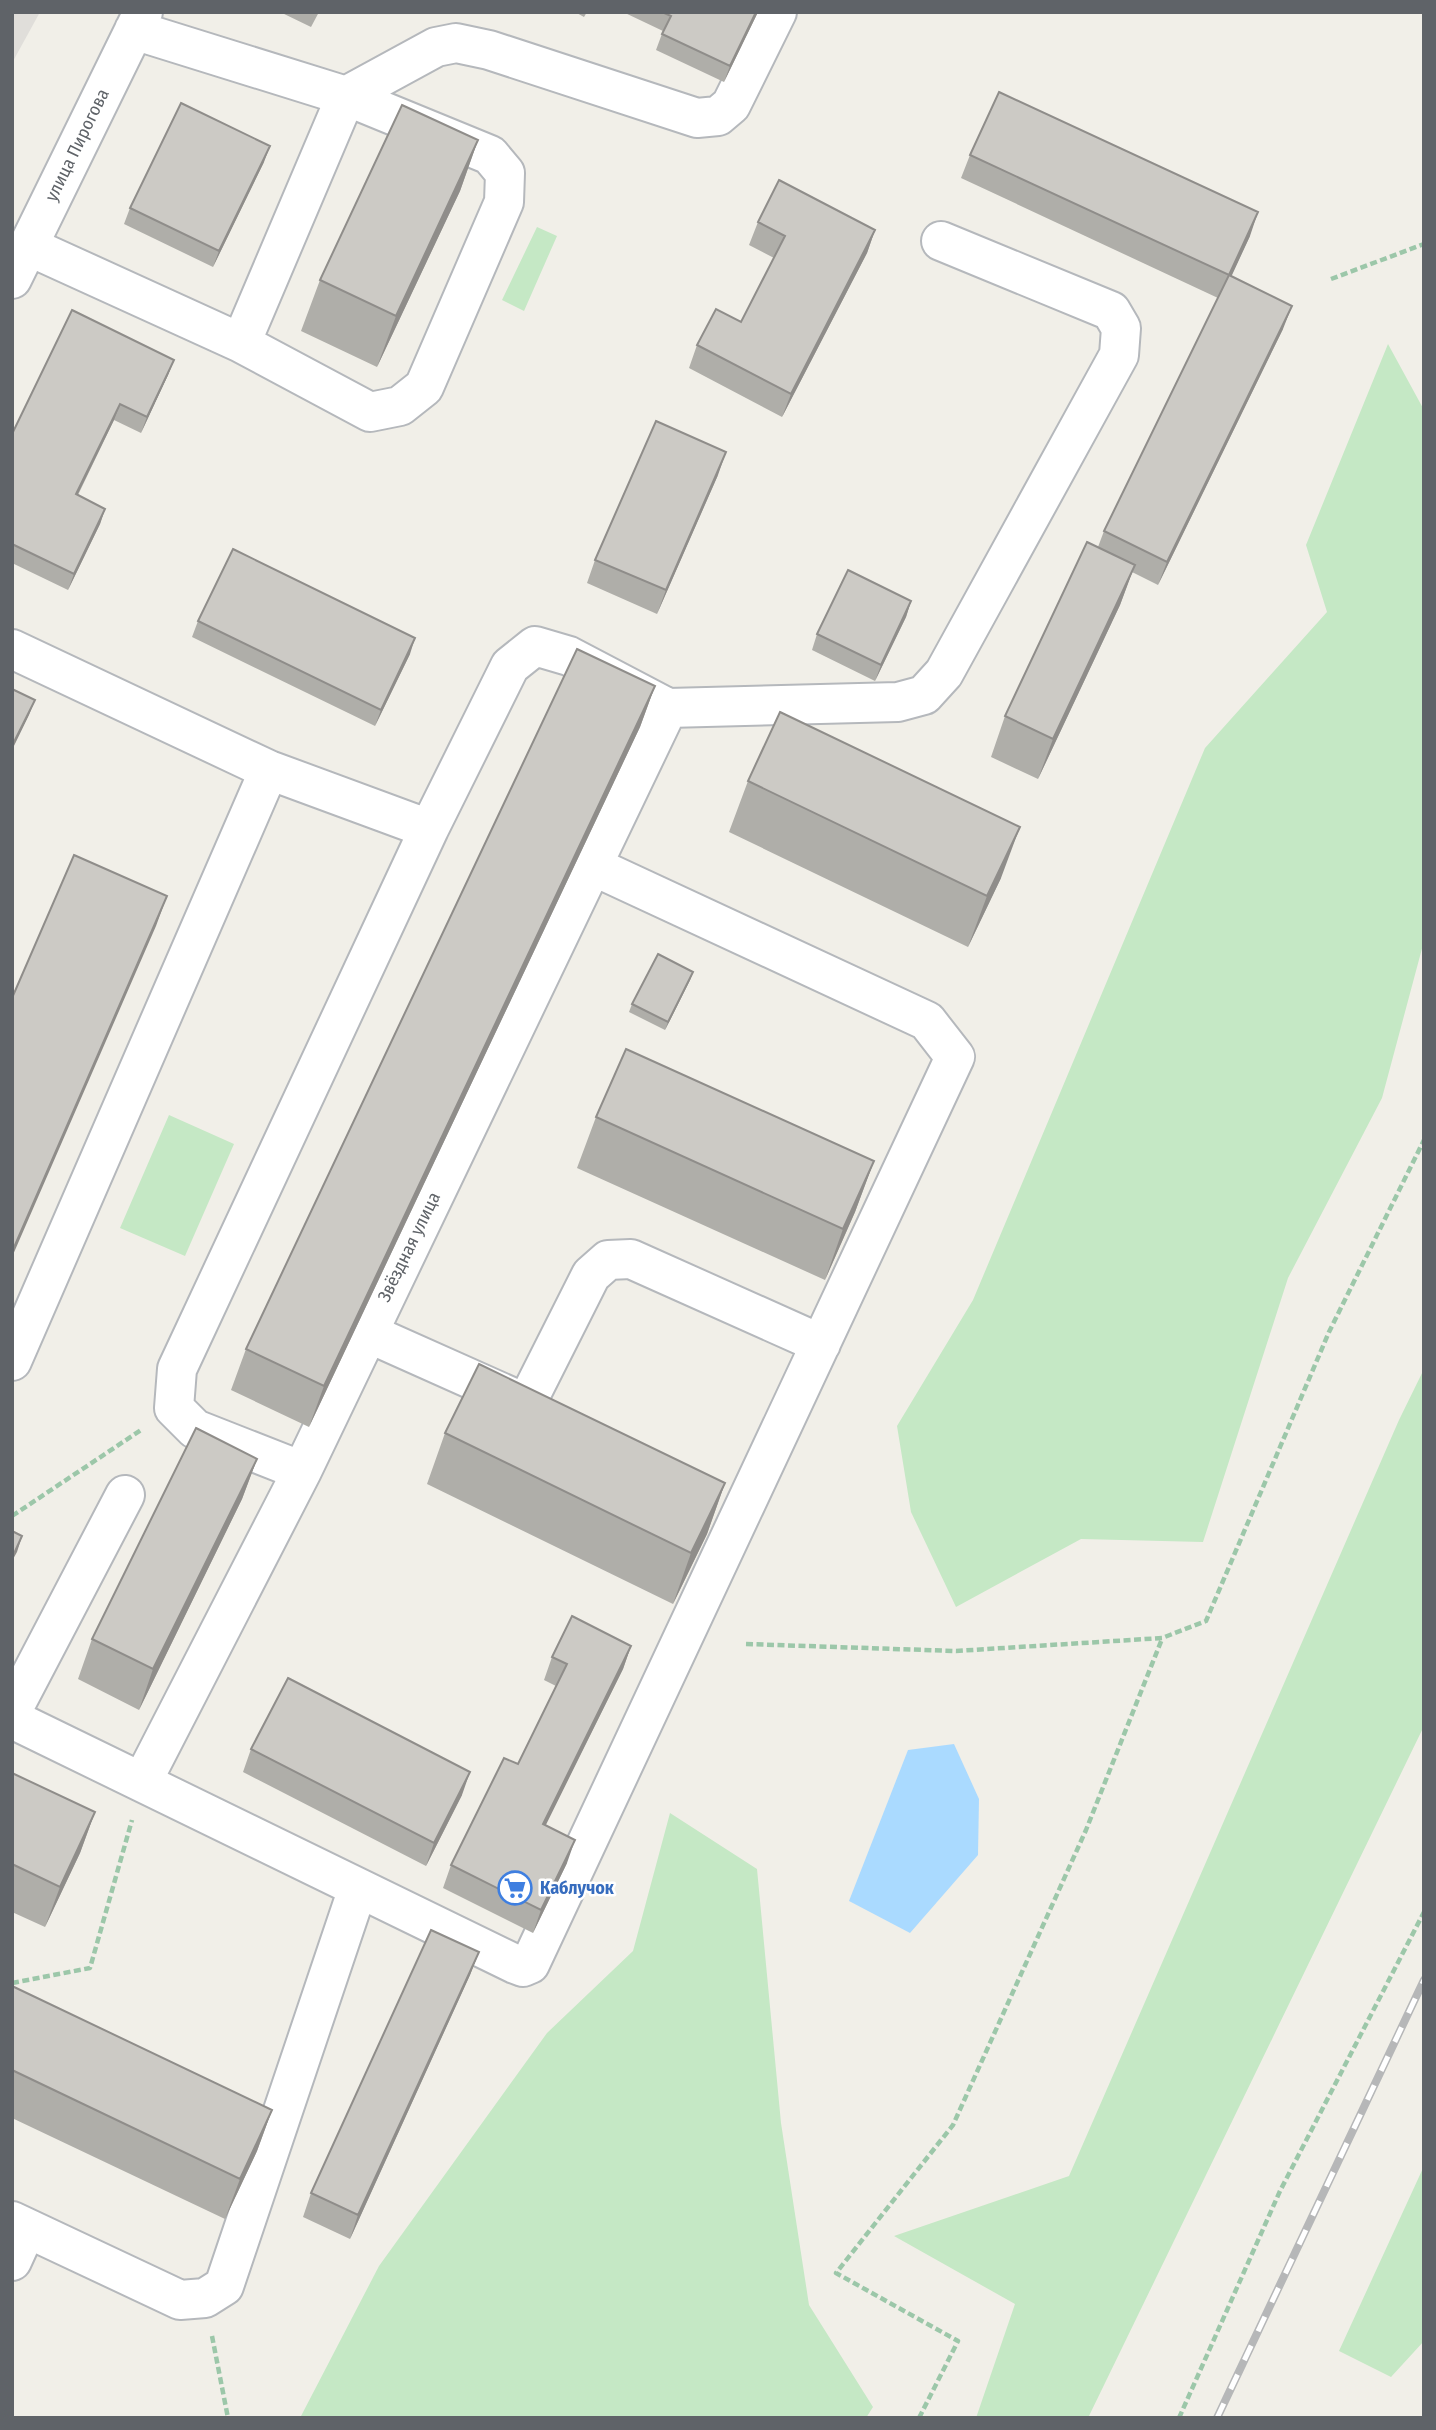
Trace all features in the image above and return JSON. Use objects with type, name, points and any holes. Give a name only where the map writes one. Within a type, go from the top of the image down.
[{"type":"street","points":[[241,342],[346,96],[436,47],[456,43],[489,50],[697,118],[718,117],[731,105],[777,12]]},
{"type":"street","points":[[20,263],[241,342],[370,411],[400,407],[424,387],[505,202],[505,173],[491,155],[346,96],[138,21]]},
{"type":"street","name":"улица Пирогова","points":[[20,263],[138,21]]},
{"type":"street","points":[[302,1471],[195,1429],[173,1408],[177,1369],[429,829],[510,666],[535,646],[569,656],[668,708],[898,702],[924,695],[944,673],[1119,355],[1121,328],[1111,312],[941,241]]},
{"type":"street","points":[[12,649],[269,770],[429,829]]},
{"type":"street","name":"Звёздная улица","points":[[142,1782],[302,1471],[668,708]]},
{"type":"street","points":[[12,1361],[269,770]]},
{"type":"street","points":[[12,1719],[515,1964],[523,1967],[530,1964],[955,1057],[927,1021],[593,866]]},
{"type":"street","points":[[526,1404],[591,1275],[608,1260],[631,1259],[821,1344]]},
{"type":"street","points":[[368,1334],[563,1421]]},
{"type":"street","points":[[710,1486],[747,1503]]},
{"type":"street","points":[[12,1711],[125,1495]]},
{"type":"street","points":[[17,2237],[180,2300],[205,2298],[225,2286],[358,1888]]},
{"type":"path","points":[[1331,279],[1424,244]]},
{"type":"path","points":[[746,1644],[956,1651],[1162,1638],[1206,1621],[1329,1332],[1424,1140]]},
{"type":"path","points":[[12,1516],[173,1408]]},
{"type":"path","points":[[919,2418],[958,2341],[836,2273],[953,2125],[1086,1830],[1162,1638]]},
{"type":"path","points":[[12,1983],[90,1968],[142,1782]]},
{"type":"path","points":[[1179,2418],[1280,2191],[1424,1912]]},
{"type":"path","points":[[205,2298],[228,2418]]},
{"type":"shaded area","points":[[12,12],[40,12],[12,63]]},
{"type":"green space","points":[[537,227],[557,236],[524,311],[502,300]]},
{"type":"green space","points":[[1388,344],[1424,410],[1424,941],[1382,1098],[1288,1278],[1203,1542],[1081,1539],[956,1607],[911,1512],[897,1426],[973,1300],[1205,748],[1327,612],[1306,545]]},
{"type":"green space","points":[[169,1115],[234,1144],[185,1256],[120,1228]]},
{"type":"green space","points":[[1424,1369],[1424,1726],[1088,2418],[976,2418],[1015,2304],[894,2236],[1069,2176],[1399,1420]]},
{"type":"green space","points":[[670,1813],[757,1869],[781,2123],[809,2305],[873,2407],[866,2418],[300,2418],[379,2266],[547,2033],[633,1951]]},
{"type":"green space","points":[[1424,2166],[1424,2341],[1391,2377],[1339,2351]]},
{"type":"water","points":[[954,1744],[979,1799],[978,1855],[910,1933],[849,1901],[908,1750]]},
{"type":"building","points":[[662,12],[756,12],[730,66],[662,34],[671,16]]},
{"type":"building","points":[[999,92],[1258,212],[1229,275],[970,155]]},
{"type":"building","points":[[181,103],[270,146],[219,251],[130,208]]},
{"type":"building","points":[[402,105],[478,140],[396,316],[320,280]]},
{"type":"building","points":[[779,180],[875,230],[791,394],[697,345],[716,309],[741,322],[785,236],[758,222]]},
{"type":"building","points":[[1229,275],[1292,306],[1167,562],[1104,531]]},
{"type":"building","points":[[72,310],[174,360],[147,417],[120,404],[76,494],[105,509],[74,574],[12,544],[12,434]]},
{"type":"building","points":[[656,421],[726,452],[666,590],[595,560]]},
{"type":"building","points":[[1087,542],[1135,565],[1053,739],[1005,716]]},
{"type":"building","points":[[233,549],[415,638],[381,710],[198,621]]},
{"type":"building","points":[[848,570],[911,601],[881,665],[817,634]]},
{"type":"building","points":[[577,649],[655,686],[324,1386],[246,1349]]},
{"type":"building","points":[[12,689],[35,700],[12,746]]},
{"type":"building","points":[[780,712],[1020,827],[987,896],[748,781]]},
{"type":"building","points":[[74,855],[167,896],[12,1252],[12,998]]},
{"type":"building","points":[[658,954],[693,972],[668,1022],[632,1004]]},
{"type":"building","points":[[626,1049],[874,1161],[843,1229],[596,1117]]},
{"type":"building","points":[[479,1364],[725,1483],[691,1553],[445,1433]]},
{"type":"building","points":[[196,1428],[257,1459],[153,1669],[92,1639]]},
{"type":"building","points":[[12,1531],[22,1536],[12,1558]]},
{"type":"building","points":[[572,1616],[631,1646],[543,1824],[575,1840],[541,1910],[451,1865],[504,1758],[518,1764],[567,1664],[552,1657]]},
{"type":"building","points":[[288,1678],[470,1772],[434,1843],[251,1749]]},
{"type":"building","points":[[12,1773],[95,1812],[60,1887],[12,1864]]},
{"type":"building","points":[[431,1930],[479,1952],[358,2215],[311,2193]]},
{"type":"building","points":[[12,1986],[272,2110],[240,2179],[12,2070]]},
{"type":"railway","points":[[1217,2418],[1424,1980]]},
{"type":"place","name":"Каблучок","points":[[515,1888]]}]
